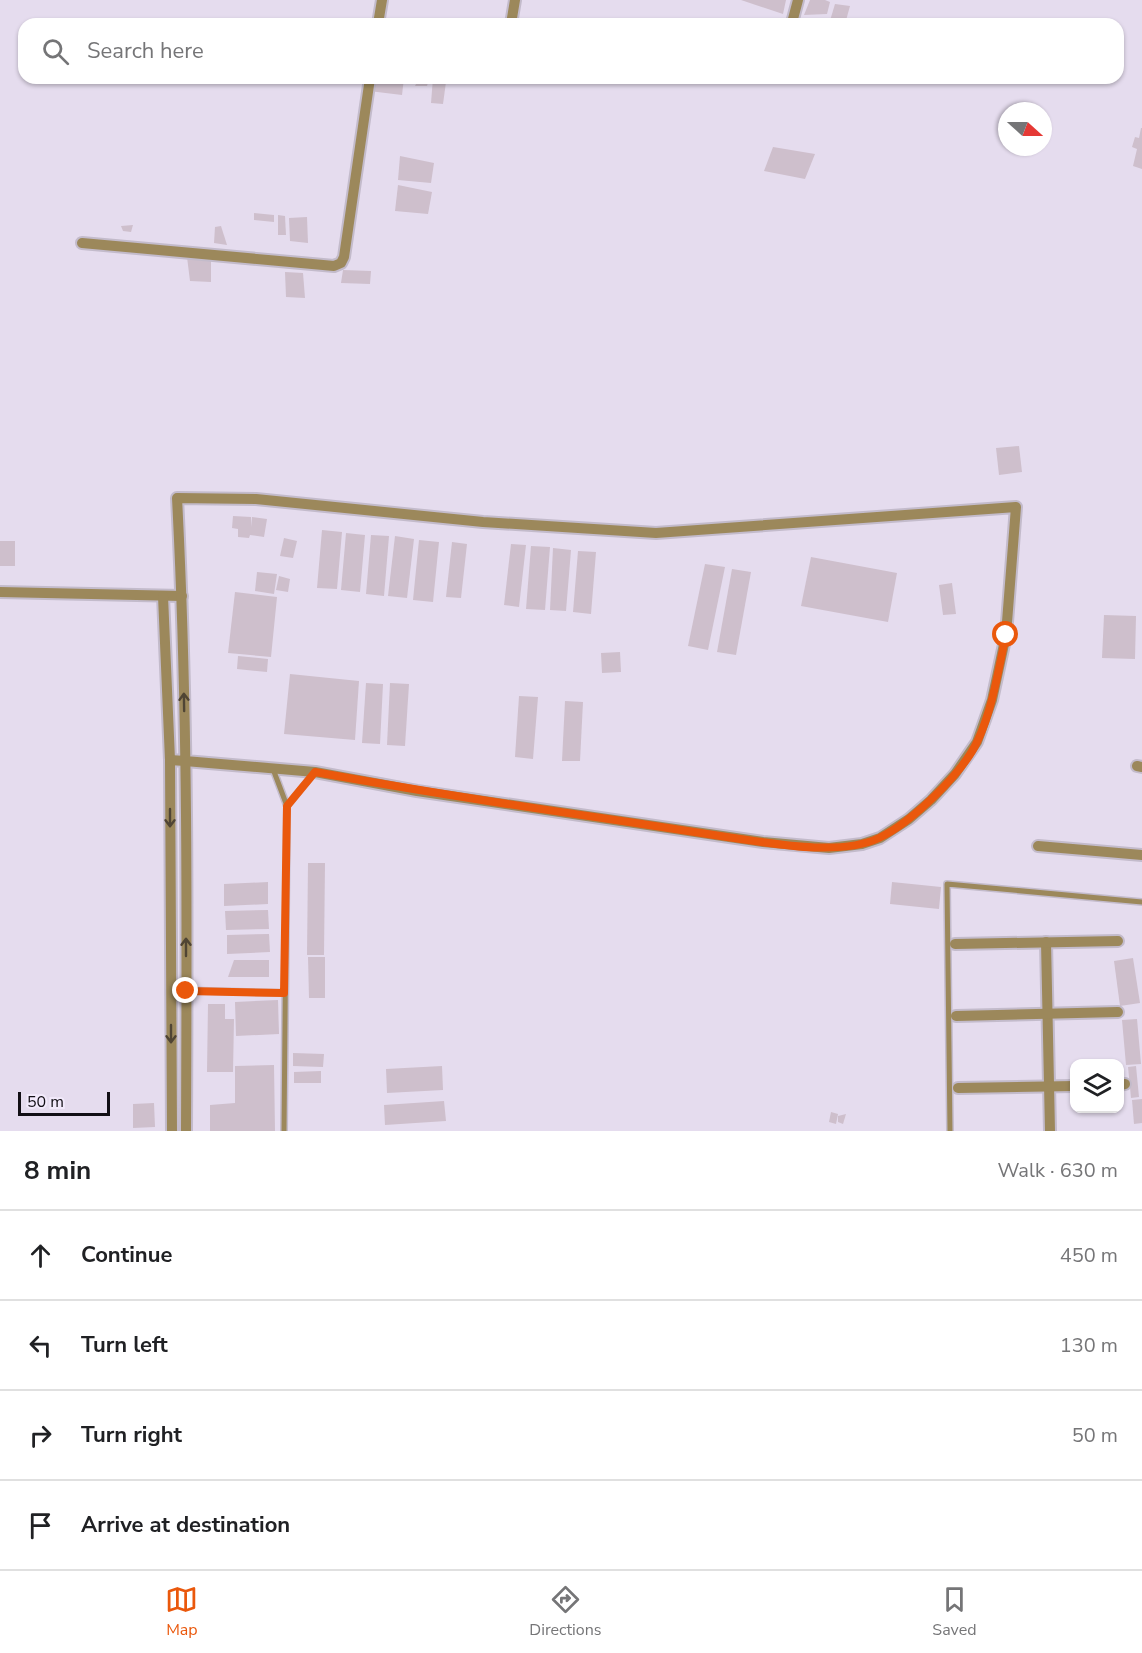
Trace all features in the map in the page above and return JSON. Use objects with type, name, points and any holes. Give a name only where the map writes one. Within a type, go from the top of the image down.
[{"type":"street","points":[[379,18],[382,0]]},
{"type":"street","points":[[512,18],[515,0]]},
{"type":"street","points":[[794,18],[798,0]]},
{"type":"street","points":[[82,243],[334,266],[340,263],[344,257],[369,84]]},
{"type":"street","points":[[170,760],[185,761],[273,769],[315,772],[429,792],[763,842],[829,848],[862,844],[880,838],[909,819],[931,800],[955,774],[977,742],[992,700],[1006,635],[1016,507],[656,532],[483,522],[256,499],[177,498],[182,596],[185,761],[186,1131]]},
{"type":"street","points":[[0,592],[182,596]]},
{"type":"street","points":[[164,596],[170,760],[172,1131]]},
{"type":"street","points":[[1038,846],[1142,855]]},
{"type":"street","points":[[955,944],[1118,941]]},
{"type":"street","points":[[1046,942],[1050,1131]]},
{"type":"street","points":[[956,1016],[1118,1012]]},
{"type":"street","points":[[958,1088],[1070,1086]]},
{"type":"lane","points":[[273,769],[287,806],[284,1131]]},
{"type":"lane","points":[[287,806],[315,772]]},
{"type":"lane","points":[[950,1131],[948,884],[1142,902]]},
{"type":"lane","points":[[171,990],[284,993]]},
{"type":"building","points":[[741,0],[786,0],[783,14]]},
{"type":"building","points":[[810,0],[830,2],[827,14],[804,15]]},
{"type":"building","points":[[835,4],[850,6],[847,18],[831,18]]},
{"type":"building","points":[[370,84],[403,84],[402,95],[369,91]]},
{"type":"building","points":[[416,84],[428,84],[427,86],[415,86]]},
{"type":"building","points":[[433,84],[446,84],[443,104],[431,103]]},
{"type":"building","points":[[1141,128],[1142,169],[1133,166],[1137,149],[1132,147],[1135,137],[1139,138]]},
{"type":"building","points":[[773,147],[815,154],[805,179],[764,171]]},
{"type":"building","points":[[400,156],[434,163],[431,183],[398,180]]},
{"type":"building","points":[[398,185],[432,192],[428,214],[395,211]]},
{"type":"building","points":[[254,213],[274,215],[274,222],[254,220]]},
{"type":"building","points":[[278,215],[285,216],[286,235],[278,235]]},
{"type":"building","points":[[307,217],[308,243],[290,241],[289,218]]},
{"type":"building","points":[[133,225],[131,232],[123,231],[121,226]]},
{"type":"building","points":[[221,226],[227,245],[214,243],[215,227]]},
{"type":"building","points":[[187,257],[211,259],[211,282],[190,281]]},
{"type":"building","points":[[343,270],[371,271],[370,284],[341,283]]},
{"type":"building","points":[[285,272],[303,273],[305,298],[286,297]]},
{"type":"building","points":[[1019,446],[1022,472],[999,475],[996,448]]},
{"type":"building","points":[[233,516],[251,517],[251,527],[252,517],[267,519],[264,537],[250,535],[249,538],[238,537],[238,529],[232,528]]},
{"type":"building","points":[[322,530],[342,532],[337,589],[317,588]]},
{"type":"building","points":[[346,533],[365,535],[360,592],[341,590]]},
{"type":"building","points":[[371,535],[389,536],[384,596],[366,594]]},
{"type":"building","points":[[395,536],[414,539],[407,598],[388,596]]},
{"type":"building","points":[[284,538],[297,541],[293,558],[280,556]]},
{"type":"building","points":[[419,540],[439,542],[433,602],[413,600]]},
{"type":"building","points":[[0,541],[15,541],[15,566],[0,566]]},
{"type":"building","points":[[452,542],[467,544],[461,598],[446,597]]},
{"type":"building","points":[[511,544],[526,545],[519,607],[504,605]]},
{"type":"building","points":[[531,546],[550,547],[545,610],[526,609]]},
{"type":"building","points":[[553,548],[571,550],[566,611],[550,610]]},
{"type":"building","points":[[578,551],[596,552],[591,614],[573,612]]},
{"type":"building","points":[[811,557],[897,573],[888,622],[801,606]]},
{"type":"building","points":[[705,564],[725,567],[708,650],[688,646]]},
{"type":"building","points":[[732,569],[751,572],[736,655],[717,652]]},
{"type":"building","points":[[257,572],[277,574],[274,594],[255,591]]},
{"type":"building","points":[[279,576],[290,579],[288,592],[276,590]]},
{"type":"building","points":[[952,583],[956,614],[943,615],[939,585]]},
{"type":"building","points":[[235,592],[277,597],[271,657],[228,653]]},
{"type":"building","points":[[1104,615],[1136,616],[1135,659],[1102,658]]},
{"type":"building","points":[[620,652],[621,672],[602,673],[601,653]]},
{"type":"building","points":[[238,656],[268,659],[267,672],[237,669]]},
{"type":"building","points":[[290,674],[359,681],[355,740],[284,734]]},
{"type":"building","points":[[366,683],[383,684],[380,744],[362,743]]},
{"type":"building","points":[[390,683],[409,684],[405,746],[387,745]]},
{"type":"building","points":[[519,696],[538,697],[533,759],[515,757]]},
{"type":"building","points":[[565,701],[583,702],[580,761],[562,761]]},
{"type":"building","points":[[308,863],[325,863],[324,955],[307,955]]},
{"type":"building","points":[[268,882],[268,904],[224,906],[224,884]]},
{"type":"building","points":[[892,882],[941,887],[939,909],[890,904]]},
{"type":"building","points":[[268,910],[269,929],[226,930],[225,911]]},
{"type":"building","points":[[269,934],[270,952],[227,954],[227,935]]},
{"type":"building","points":[[308,957],[325,957],[325,998],[309,998]]},
{"type":"building","points":[[1133,958],[1140,1003],[1120,1006],[1114,961]]},
{"type":"building","points":[[234,960],[269,960],[269,977],[228,977]]},
{"type":"building","points":[[278,1000],[279,1034],[236,1036],[235,1002]]},
{"type":"building","points":[[208,1004],[225,1004],[225,1019],[234,1019],[233,1072],[207,1072]]},
{"type":"building","points":[[1137,1019],[1141,1064],[1126,1065],[1122,1020]]},
{"type":"building","points":[[293,1053],[324,1054],[323,1067],[293,1066]]},
{"type":"building","points":[[274,1065],[275,1131],[210,1131],[210,1105],[235,1103],[235,1066]]},
{"type":"building","points":[[442,1066],[443,1090],[387,1093],[386,1069]]},
{"type":"building","points":[[1136,1066],[1139,1097],[1131,1098],[1128,1067]]},
{"type":"building","points":[[321,1071],[321,1083],[294,1083],[294,1072]]},
{"type":"building","points":[[1142,1099],[1142,1123],[1134,1124],[1132,1100]]},
{"type":"building","points":[[444,1101],[446,1121],[385,1125],[384,1105]]},
{"type":"building","points":[[154,1103],[155,1127],[133,1128],[133,1104]]},
{"type":"building","points":[[831,1112],[838,1114],[836,1124],[829,1122]]},
{"type":"building","points":[[846,1114],[843,1124],[838,1122],[838,1116]]},
{"type":"route","points":[[186,991],[284,993],[287,806],[315,772],[417,791],[763,842],[829,848],[862,844],[880,838],[909,819],[931,800],[955,774],[977,742],[992,700],[1006,635]]}]
